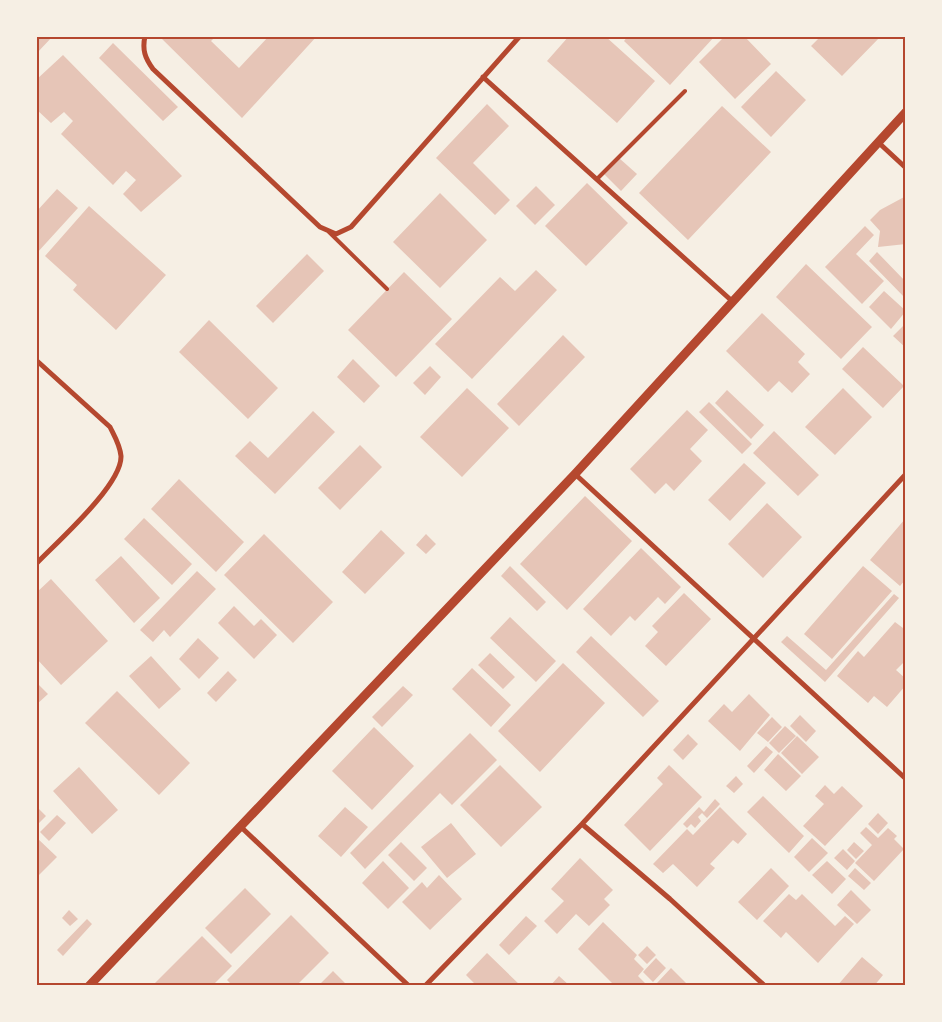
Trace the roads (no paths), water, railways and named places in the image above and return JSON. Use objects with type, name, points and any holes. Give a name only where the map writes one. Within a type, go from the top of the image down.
[{"type":"street","points":[[145,36],[143,48],[146,61],[153,69],[320,227],[336,234],[351,227],[520,36]]},
{"type":"street","points":[[483,78],[732,301]]},
{"type":"street","points":[[89,986],[574,474],[906,112]]},
{"type":"street","points":[[879,143],[906,168]]},
{"type":"street","points":[[36,360],[110,427],[118,441],[121,457],[116,476],[106,490],[36,564]]},
{"type":"street","points":[[574,474],[906,779]]},
{"type":"street","points":[[425,986],[582,824],[906,474]]},
{"type":"street","points":[[582,824],[670,899],[765,986]]},
{"type":"street","points":[[241,827],[409,986]]},
{"type":"lane","points":[[597,180],[685,92]]},
{"type":"lane","points":[[329,232],[388,290]]}]
